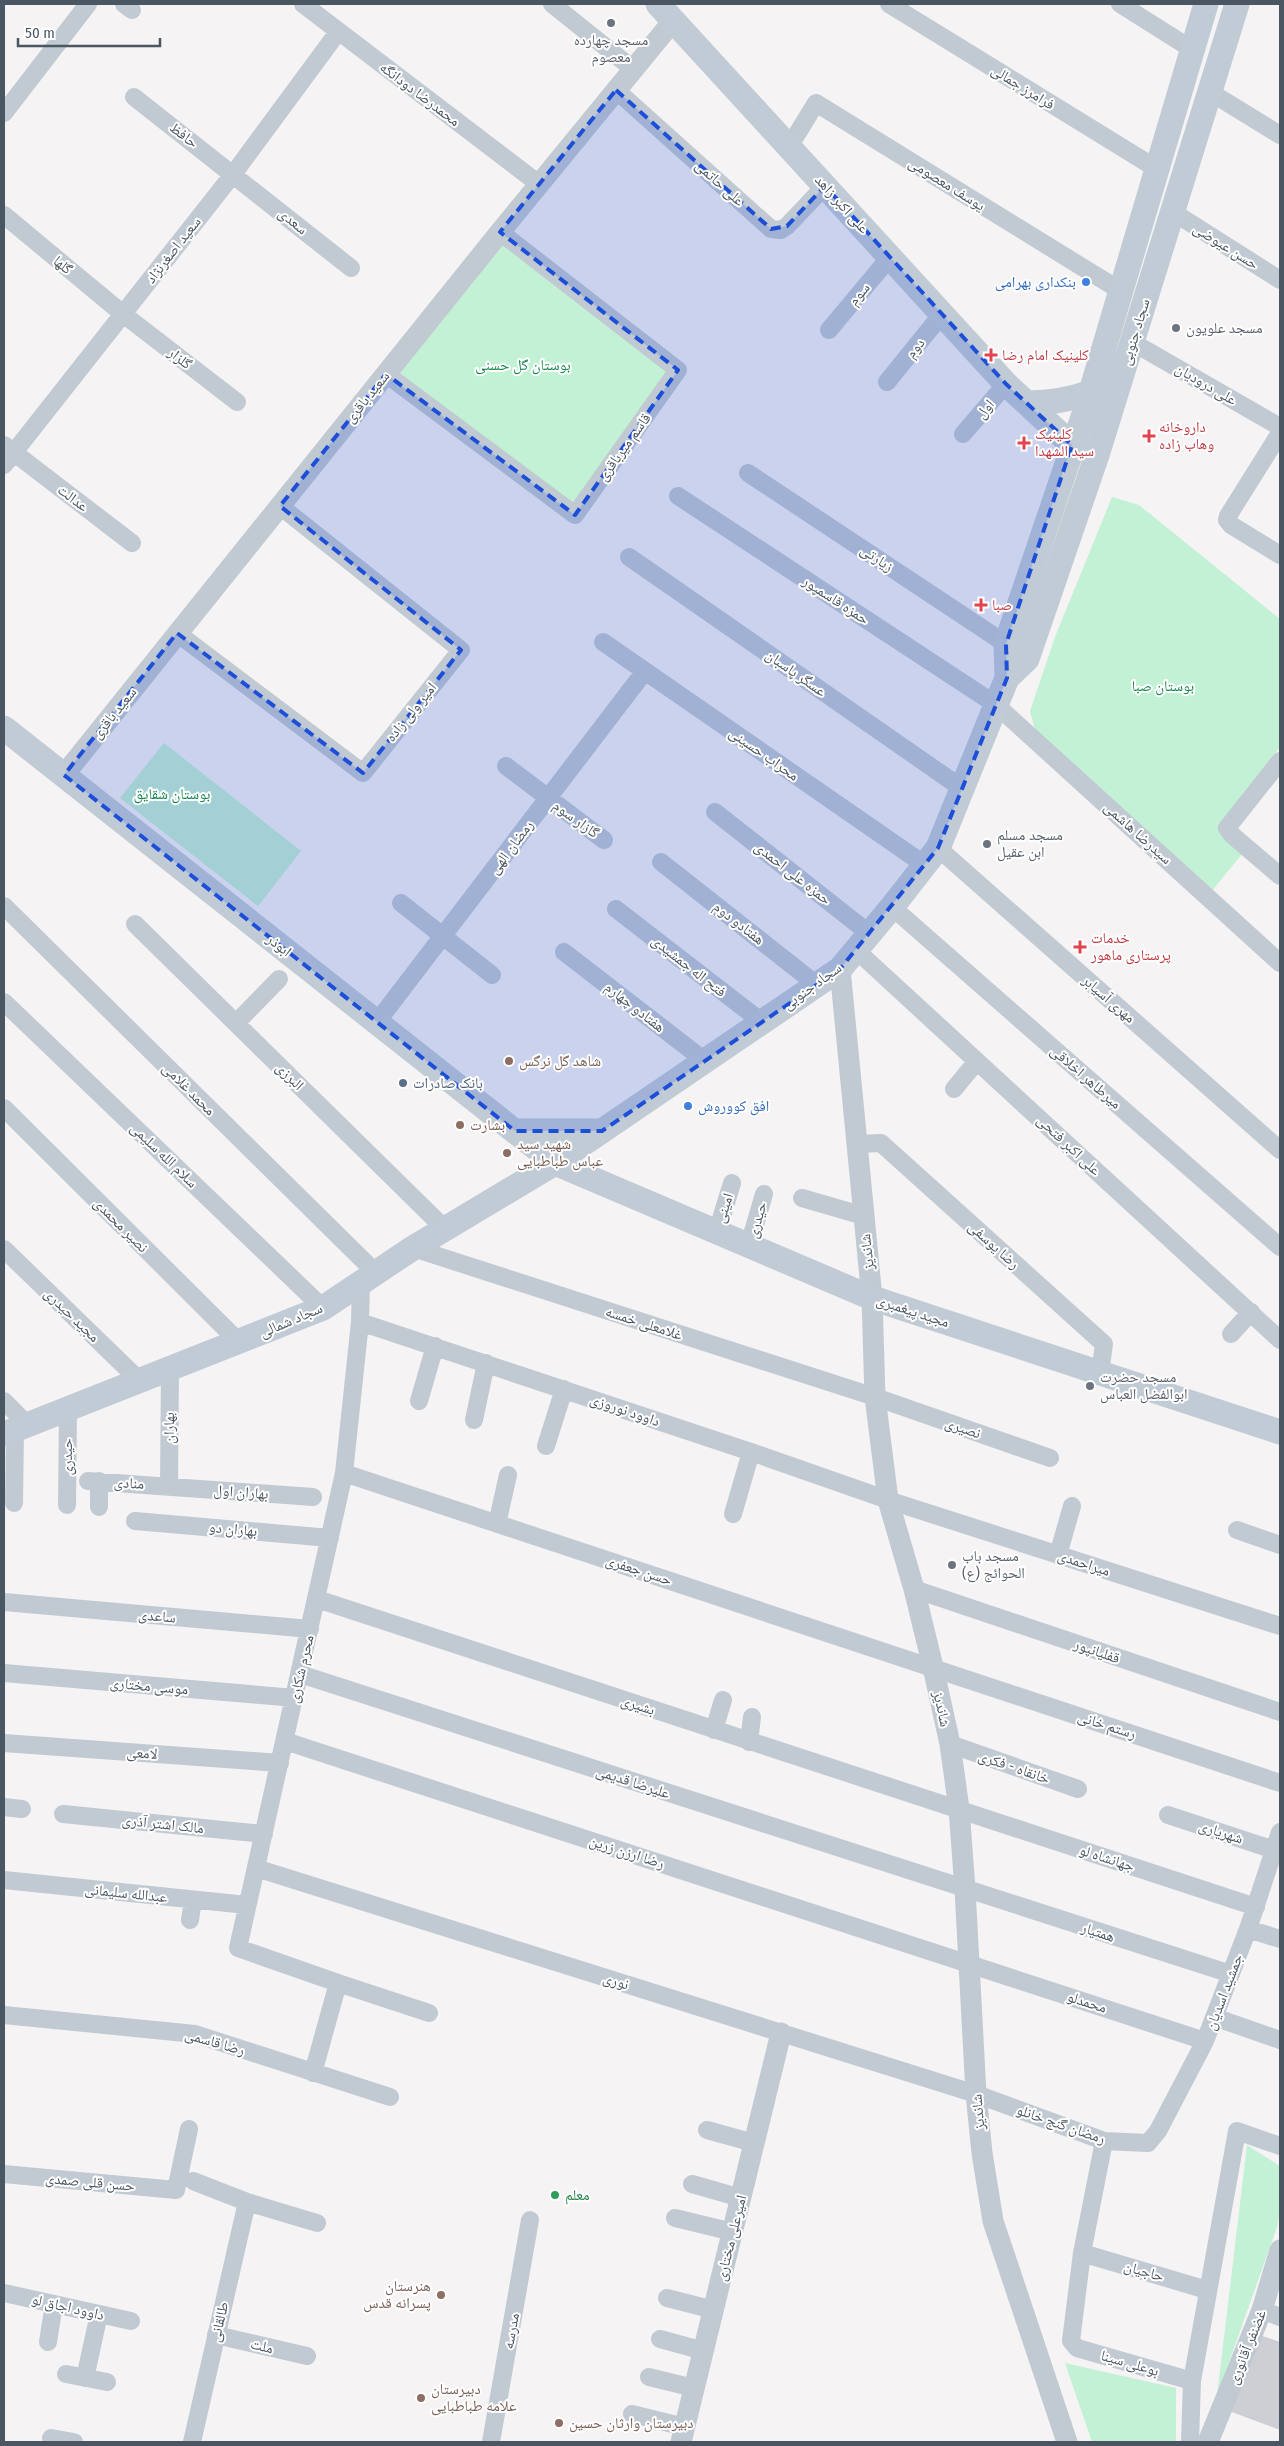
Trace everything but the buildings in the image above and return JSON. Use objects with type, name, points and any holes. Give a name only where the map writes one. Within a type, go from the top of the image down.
[{"type":"main road","name":"سجاد جنوبی","points":[[1006,644],[1091,392],[1206,4]]},
{"type":"main road","name":"سجاد جنوبی","points":[[555,1163],[840,969],[892,907],[931,856],[963,789],[995,704],[1007,678],[1027,659],[1097,455],[1237,4]]},
{"type":"main road","name":"علی اکبر زاهد","points":[[665,12],[1006,384],[1072,445]]},
{"type":"main road","points":[[1193,50],[1220,60]]},
{"type":"main road","points":[[1028,403],[1070,400],[1091,392]]},
{"type":"main road","points":[[1072,445],[1097,455]]},
{"type":"main road","points":[[1006,644],[1007,678]]},
{"type":"main road","name":"ابوذر","points":[[4,728],[555,1163]]},
{"type":"main road","points":[[515,1131],[602,1131]]},
{"type":"main road","name":"سجاد شمالی","points":[[15,1430],[323,1308],[444,1228],[555,1163]]},
{"type":"main road","name":"مجید پیغمبری","points":[[555,1163],[872,1298],[1280,1432]]},
{"type":"street","points":[[4,112],[88,4]]},
{"type":"street","name":"محمدرضا دودانگه","points":[[303,4],[539,184]]},
{"type":"street","points":[[552,4],[633,69]]},
{"type":"street","name":"فرامرز جمالی","points":[[889,4],[1157,170]]},
{"type":"street","points":[[1120,4],[1193,50]]},
{"type":"street","name":"سعید باقری","points":[[64,775],[633,69],[665,12]]},
{"type":"street","name":"سعید اصغرنژاد","points":[[7,454],[123,314],[234,174],[338,32]]},
{"type":"street","name":"علی حاتمی","points":[[616,90],[771,229],[780,230],[787,226],[825,186]]},
{"type":"street","points":[[1210,92],[1280,135]]},
{"type":"street","name":"حافظ","points":[[134,97],[234,174]]},
{"type":"street","name":"یوسف معصومی","points":[[789,147],[816,103],[1121,291]]},
{"type":"street","name":"سعدی","points":[[234,174],[351,268]]},
{"type":"street","name":"حسن عیوضی","points":[[1173,212],[1280,280]]},
{"type":"street","name":"گلها","points":[[4,215],[123,314]]},
{"type":"street","name":"قاسم میرباقری","points":[[386,374],[575,515],[678,370],[500,232]]},
{"type":"street","name":"سوم","points":[[829,330],[890,257]]},
{"type":"street","name":"گلزار","points":[[123,314],[236,402]]},
{"type":"street","name":"دوم","points":[[887,382],[942,314]]},
{"type":"street","name":"علی درودیان","points":[[1132,342],[1280,427]]},
{"type":"street","name":"اول","points":[[963,434],[1006,384]]},
{"type":"street","points":[[1280,433],[1227,520],[1231,525],[1280,555]]},
{"type":"street","name":"عدالت","points":[[7,454],[132,543]]},
{"type":"street","name":"زیارتی","points":[[748,473],[1006,644]]},
{"type":"street","name":"حمزه قاسمپور","points":[[678,496],[995,704]]},
{"type":"street","name":"امیر ولی زاده","points":[[178,633],[362,773],[387,743],[461,650],[280,506]]},
{"type":"street","name":"عسگر پاسبان","points":[[630,557],[963,789]]},
{"type":"street","name":"محراب حسینی","points":[[603,642],[931,856]]},
{"type":"street","name":"رمضان الهی","points":[[377,1022],[645,671]]},
{"type":"street","name":"سیدرضا هاشمی","points":[[995,704],[1280,963]]},
{"type":"street","points":[[1280,761],[1227,828],[1232,835],[1280,876]]},
{"type":"street","name":"گازار سوم","points":[[506,766],[604,840]]},
{"type":"street","name":"حمزه علی احمدی","points":[[715,812],[863,942]]},
{"type":"street","name":"مهری آسیابر","points":[[931,856],[1280,1150]]},
{"type":"street","name":"هفتادو دوم","points":[[662,862],[817,985]]},
{"type":"street","points":[[400,903],[492,975]]},
{"type":"street","name":"محمد غلامی","points":[[4,906],[368,1277]]},
{"type":"street","name":"میرطاهر اخلاقی","points":[[892,907],[1280,1247]]},
{"type":"street","name":"فتح اله جمشیدی","points":[[616,909],[762,1022]]},
{"type":"street","name":"البرزی","points":[[135,924],[444,1228]]},
{"type":"street","name":"علی اکبر فتحی","points":[[863,942],[977,1061],[1280,1340]]},
{"type":"street","name":"هفتادو چهارم","points":[[564,952],[705,1061]]},
{"type":"street","name":"شاندیز","points":[[840,969],[872,1298],[875,1397],[888,1500],[914,1589],[933,1667],[950,1744],[959,1809],[976,2094],[992,2221],[1067,2442]]},
{"type":"street","points":[[236,1023],[280,979]]},
{"type":"street","name":"سلام الله سلیمی","points":[[4,1002],[323,1308]]},
{"type":"street","points":[[954,1089],[977,1061]]},
{"type":"street","name":"نصیر محمدی","points":[[4,1108],[239,1342]]},
{"type":"street","name":"رضا یوسفی","points":[[857,1144],[881,1143],[1104,1344],[1100,1373]]},
{"type":"street","name":"امینی","points":[[716,1232],[732,1184]]},
{"type":"street","name":"حیدری","points":[[749,1245],[764,1194]]},
{"type":"street","points":[[802,1198],[864,1216]]},
{"type":"street","name":"غلامعلی خمسه","points":[[413,1248],[875,1397]]},
{"type":"street","name":"مجید حیدری","points":[[4,1249],[140,1381]]},
{"type":"street","name":"محرم شکاری","points":[[368,1277],[360,1322],[344,1473],[238,1948],[430,2013]]},
{"type":"street","points":[[1231,1334],[1251,1312]]},
{"type":"street","name":"داوود نوروزی","points":[[360,1322],[751,1452],[888,1500]]},
{"type":"street","points":[[419,1401],[435,1346]]},
{"type":"street","points":[[474,1420],[486,1363]]},
{"type":"street","name":"بهاران","points":[[169,1486],[170,1369]]},
{"type":"street","points":[[546,1446],[564,1389]]},
{"type":"street","name":"نصیری","points":[[875,1397],[1050,1458]]},
{"type":"street","points":[[4,1401],[15,1430],[14,1503]]},
{"type":"street","name":"حیدری","points":[[67,1505],[68,1409]]},
{"type":"street","points":[[733,1514],[751,1452]]},
{"type":"street","name":"حسن جعفری","points":[[344,1473],[933,1667]]},
{"type":"street","points":[[496,1524],[508,1475]]},
{"type":"street","name":"منادی","points":[[99,1507],[94,1481],[169,1486]]},
{"type":"street","name":"بهاران اول","points":[[169,1486],[313,1497]]},
{"type":"street","name":"میراحمدی","points":[[888,1500],[1280,1626]]},
{"type":"street","points":[[1058,1555],[1072,1506]]},
{"type":"street","name":"بهاران دو","points":[[135,1520],[330,1538]]},
{"type":"street","points":[[1237,1530],[1280,1545]]},
{"type":"street","name":"قفلیانپور","points":[[914,1589],[1280,1712]]},
{"type":"street","name":"بشیری","points":[[317,1599],[749,1742],[959,1809]]},
{"type":"street","name":"ساعدی","points":[[4,1602],[310,1629]]},
{"type":"street","name":"رستم خانی","points":[[933,1667],[1280,1783]]},
{"type":"street","name":"موسی مختاری","points":[[4,1673],[295,1698]]},
{"type":"street","name":"علیرضا قدیمی","points":[[300,1674],[965,1889]]},
{"type":"street","points":[[714,1730],[723,1700]]},
{"type":"street","points":[[749,1742],[752,1717]]},
{"type":"street","name":"رضا ارزن زرین","points":[[285,1740],[969,1963]]},
{"type":"street","name":"لامعی","points":[[4,1743],[280,1763]]},
{"type":"street","name":"خانقاه - فکری","points":[[950,1744],[1078,1789]]},
{"type":"street","points":[[4,1807],[22,1809]]},
{"type":"street","name":"جهانشاه لو","points":[[959,1809],[1256,1907]]},
{"type":"street","name":"مالک اشتر آذری","points":[[63,1814],[264,1834]]},
{"type":"street","name":"شهریاری","points":[[1168,1815],[1274,1850]]},
{"type":"street","name":"جمشید اسدیان","points":[[1148,2143],[1158,2131],[1205,2040],[1256,1907],[1280,1832]]},
{"type":"street","name":"نوری","points":[[256,1868],[976,2094]]},
{"type":"street","name":"عبدالله سلیمانی","points":[[4,1880],[248,1905]]},
{"type":"street","name":"همتیار","points":[[965,1889],[1231,1974]]},
{"type":"street","points":[[190,1920],[193,1900]]},
{"type":"street","points":[[1248,1929],[1280,1938]]},
{"type":"street","name":"محمدلو","points":[[969,1963],[1205,2040]]},
{"type":"street","points":[[314,2073],[338,1983]]},
{"type":"street","name":"رضا قاسمی","points":[[4,2015],[196,2034],[390,2097]]},
{"type":"street","points":[[1214,2017],[1280,2040]]},
{"type":"street","name":"امیرعلی مختاری","points":[[683,2435],[782,2033]]},
{"type":"street","name":"رمضان گنج خانلو","points":[[976,2094],[1104,2141],[1148,2143]]},
{"type":"street","name":"حسن قلی صمدی","points":[[4,2174],[176,2190],[189,2129]]},
{"type":"street","points":[[707,2130],[754,2143]]},
{"type":"street","points":[[1190,2442],[1192,2381],[1237,2131],[1280,2146]]},
{"type":"street","points":[[1082,2253],[1104,2141]]},
{"type":"street","points":[[193,2180],[247,2202],[317,2223]]},
{"type":"street","points":[[692,2184],[741,2198]]},
{"type":"street","name":"طالقانی","points":[[192,2442],[247,2202]]},
{"type":"street","points":[[675,2218],[732,2232]]},
{"type":"street","name":"مدرسه","points":[[491,2442],[530,2220]]},
{"type":"street","name":"غضنفر آقانوری","points":[[1208,2442],[1271,2314],[1280,2250]]},
{"type":"street","name":"حاجیان","points":[[1082,2253],[1207,2290]]},
{"type":"street","name":"بوعلی سینا","points":[[1082,2253],[1071,2341],[1077,2348],[1192,2381]]},
{"type":"street","name":"داوود اجاق لو","points":[[4,2292],[132,2321]]},
{"type":"street","points":[[666,2298],[714,2310]]},
{"type":"street","points":[[48,2342],[54,2304]]},
{"type":"street","points":[[85,2378],[99,2314]]},
{"type":"street","name":"ملت","points":[[216,2335],[307,2356]]},
{"type":"street","points":[[660,2339],[704,2351]]},
{"type":"street","points":[[66,2374],[108,2382]]},
{"type":"street","points":[[649,2377],[694,2388]]},
{"type":"street","points":[[632,2414],[683,2435]]},
{"type":"street","points":[[51,2438],[74,2442]]},
{"type":"highlighted area","points":[[616,90],[771,229],[787,226],[825,186],[1006,384],[1072,445],[1006,644],[1007,678],[938,848],[840,969],[602,1131],[515,1131],[64,775],[177,633],[363,773],[461,650],[280,506],[386,374],[575,515],[678,370],[500,232]]},
{"type":"green space","name":"بوستان گل حسنی","points":[[501,240],[671,371],[571,507],[393,373]]},
{"type":"green space","name":"بوستان صبا","points":[[1112,497],[1139,505],[1280,619],[1280,747],[1241,796],[1227,820],[1251,843],[1211,892],[1035,730],[1030,711],[1055,637]]},
{"type":"green space","name":"بوستان شقایق","points":[[164,743],[301,851],[258,906],[120,798]]},
{"type":"green space","points":[[1247,2145],[1280,2166],[1280,2212],[1277,2227],[1217,2396]]},
{"type":"green space","points":[[1065,2363],[1176,2388],[1176,2442],[1092,2442]]},
{"type":"place","name":"مسجد چهارده معصوم","points":[[611,23]]},
{"type":"place","name":"بنکداری بهرامی","points":[[1086,282]]},
{"type":"place","name":"مسجد علویون","points":[[1176,328]]},
{"type":"place","name":"کلینیک امام رضا","points":[[991,355]]},
{"type":"place","name":"داروخانه وهاب زاده","points":[[1149,436]]},
{"type":"place","name":"کلینیک سید الشهدا","points":[[1024,443]]},
{"type":"place","name":"صبا","points":[[981,605]]},
{"type":"place","name":"مسجد مسلم ابن عقیل","points":[[987,844]]},
{"type":"place","name":"خدمات پرستاری ماهور","points":[[1080,947]]},
{"type":"place","name":"شاهد گل نرگس","points":[[509,1061]]},
{"type":"place","name":"بانک صادرات","points":[[403,1083]]},
{"type":"place","name":"افق کووروش","points":[[688,1106]]},
{"type":"place","name":"بشارت","points":[[460,1125]]},
{"type":"place","name":"شهید سید عباس طباطبایی","points":[[507,1153]]},
{"type":"place","name":"مسجد حضرت ابوالفضل العباس","points":[[1090,1386]]},
{"type":"place","name":"مسجد باب الحوائج (ع)","points":[[952,1565]]},
{"type":"place","name":"معلم","points":[[555,2195]]},
{"type":"place","name":"هنرستان پسرانه قدس","points":[[441,2295]]},
{"type":"place","name":"دبیرستان علامه طباطبایی","points":[[421,2398]]},
{"type":"place","name":"دبیرستان وارثان حسین","points":[[559,2423]]}]
